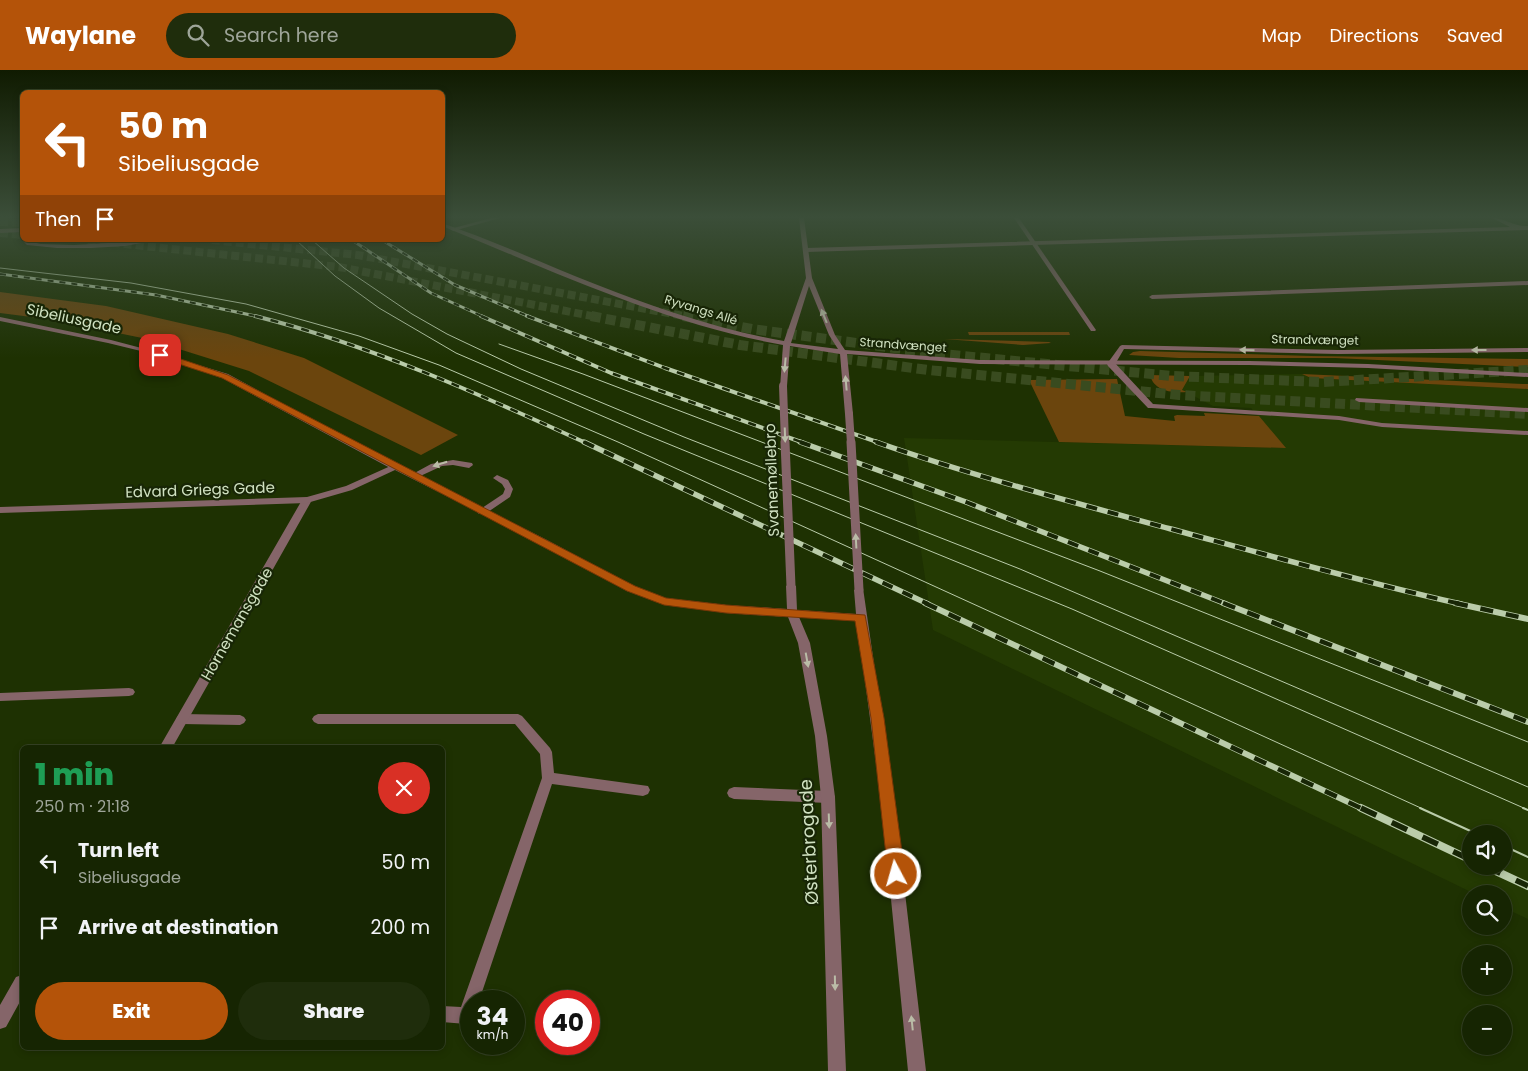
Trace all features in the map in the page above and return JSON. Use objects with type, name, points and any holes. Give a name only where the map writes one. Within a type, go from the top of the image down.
[{"type":"street","name":"Ryvangs Allé","points":[[541,265],[594,286],[671,313],[750,336],[787,344],[843,352]]},
{"type":"street","points":[[808,265],[809,278],[832,335],[843,352],[849,414],[861,618],[867,665],[878,718],[892,828],[916,1071]]},
{"type":"street","points":[[1048,265],[1093,330]]},
{"type":"street","name":"Svanemøllebro","points":[[792,614],[783,386],[787,344],[809,278]]},
{"type":"street","points":[[1152,297],[1528,283]]},
{"type":"street","name":"Sibeliusgade","points":[[0,319],[109,341],[225,376],[395,467],[542,541],[631,589],[664,601],[726,609],[861,618]]},
{"type":"street","name":"Strandvænget","points":[[1111,364],[1122,347],[1338,352],[1528,350]]},
{"type":"street","name":"Strandvænget","points":[[843,352],[980,362],[1111,364],[1249,362],[1528,374]]},
{"type":"street","points":[[1111,364],[1152,406],[1339,418],[1382,425],[1528,434]]},
{"type":"street","points":[[1359,400],[1528,410]]},
{"type":"street","points":[[413,476],[445,462],[456,461],[469,465]]},
{"type":"street","name":"Edvard Griegs Gade","points":[[0,510],[307,500],[349,488],[395,467]]},
{"type":"street","points":[[482,512],[507,495],[509,489],[505,482],[496,478]]},
{"type":"street","name":"Hornemansgade","points":[[167,745],[307,500]]},
{"type":"street","name":"Østerbrogade","points":[[792,614],[804,643],[821,736],[828,797],[837,1071]]},
{"type":"street","points":[[0,696],[129,692]]},
{"type":"street","points":[[318,719],[518,718],[546,752],[548,778],[466,1016],[445,1014]]},
{"type":"street","points":[[182,719],[240,720]]},
{"type":"street","points":[[548,778],[643,790]]},
{"type":"street","points":[[734,793],[828,797]]},
{"type":"street","points":[[0,1021],[20,986]]},
{"type":"shaded area","points":[[0,292],[106,306],[228,334],[304,358],[458,435],[421,455],[249,371],[147,339],[55,320],[0,313]]},
{"type":"shaded area","points":[[968,332],[1069,332],[1070,335],[969,335]]},
{"type":"shaded area","points":[[944,339],[1049,342],[1051,343],[1023,345]]},
{"type":"shaded area","points":[[1140,351],[1528,359],[1528,367],[1335,358],[1179,358],[1129,355]]},
{"type":"shaded area","points":[[1302,374],[1311,378],[1528,389],[1528,919],[1512,912],[1512,885],[1462,885],[1462,888],[933,630],[904,438],[1285,448],[1251,408],[1213,406],[1182,390],[1190,376]]},
{"type":"shaded area","points":[[1302,374],[1528,384],[1528,389],[1311,378]]},
{"type":"shaded area","points":[[1150,375],[1190,376],[1182,390],[1187,392],[1171,392],[1160,388],[1152,381]]},
{"type":"shaded area","points":[[1117,379],[1125,416],[1175,421],[1174,416],[1177,415],[1205,416],[1204,413],[1259,416],[1286,448],[1059,442],[1029,380]]},
{"type":"tunnel","points":[[318,265],[339,267],[597,317]]},
{"type":"tunnel","points":[[410,265],[689,317]]},
{"type":"tunnel","points":[[591,316],[740,345],[928,370],[1179,395],[1528,414]]},
{"type":"tunnel","points":[[683,316],[752,329],[932,353],[1172,376],[1322,382],[1528,370]]},
{"type":"tram line","points":[[323,265],[379,308],[456,353],[644,434],[1072,609],[1526,809]]},
{"type":"tram line","points":[[340,265],[412,314],[447,334],[521,369],[684,437],[1020,569],[1528,787]]},
{"type":"tram line","points":[[0,268],[131,283],[246,304],[359,336],[439,365],[618,442],[1423,809]]},
{"type":"tram line","points":[[499,344],[583,374],[1100,571],[1528,742]]},
{"type":"tram line","points":[[1420,808],[1462,827]]},
{"type":"tram line","points":[[1523,808],[1528,810]]},
{"type":"tram line","points":[[1512,850],[1528,857]]},
{"type":"railway","points":[[389,265],[431,293],[484,317]]},
{"type":"railway","points":[[422,265],[455,285],[530,317]]},
{"type":"railway","points":[[0,274],[156,295],[260,317]]},
{"type":"railway","points":[[255,316],[340,341],[424,372],[586,443]]},
{"type":"railway","points":[[481,316],[611,373],[804,443]]},
{"type":"railway","points":[[527,316],[665,368],[880,443]]},
{"type":"railway","points":[[584,442],[928,604]]},
{"type":"railway","points":[[800,442],[966,502],[1226,604]]},
{"type":"railway","points":[[876,442],[1060,499],[1315,568],[1461,604]]},
{"type":"railway","points":[[925,603],[1363,809]]},
{"type":"railway","points":[[1223,603],[1528,722]]},
{"type":"railway","points":[[1455,603],[1528,619]]},
{"type":"railway","points":[[1361,808],[1462,856]]},
{"type":"railway","points":[[1504,875],[1528,886]]},
{"type":"route","points":[[160,355],[225,376],[631,589],[664,601],[726,609],[861,618],[867,665],[878,718],[896,874]]}]
